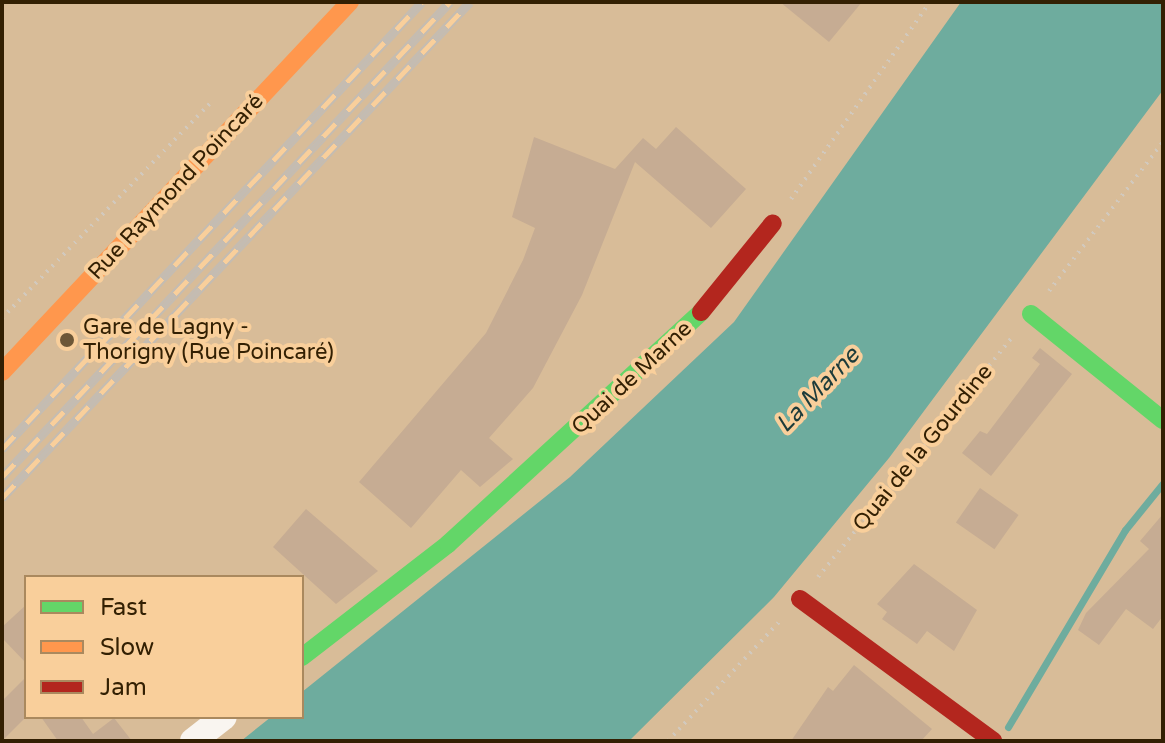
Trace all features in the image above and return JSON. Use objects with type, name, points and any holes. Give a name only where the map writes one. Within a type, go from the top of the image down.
[{"type":"street","name":"Rue Raymond Poincaré","points":[[2,372],[350,2]]},
{"type":"street","name":"Quai de Marne","points":[[304,655],[448,544],[676,342],[773,223]]},
{"type":"street","points":[[1031,314],[1163,420]]},
{"type":"street","points":[[800,599],[993,741]]},
{"type":"street","points":[[193,741],[221,719]]},
{"type":"path","points":[[773,223],[930,2]]},
{"type":"path","points":[[2,318],[220,93]]},
{"type":"path","name":"Quai de la Gourdine","points":[[668,741],[800,599],[1031,314],[1163,142]]},
{"type":"water","name":"La Marne","points":[[961,2],[1163,2],[1163,90],[889,458],[774,597],[629,741],[241,741],[268,719],[304,719],[304,690],[570,477],[734,322]]},
{"type":"building","points":[[780,2],[862,2],[829,42]]},
{"type":"building","points":[[676,127],[746,189],[711,228],[635,162],[582,295],[533,388],[489,438],[513,459],[480,487],[461,470],[411,528],[359,482],[486,333],[523,260],[535,228],[512,217],[534,137],[615,169],[643,138],[656,149]]},
{"type":"building","points":[[1040,348],[1072,374],[991,476],[962,453],[980,431],[987,434],[1040,364],[1032,358]]},
{"type":"building","points":[[980,488],[1019,515],[994,549],[956,522]]},
{"type":"building","points":[[306,509],[378,571],[336,604],[273,547]]},
{"type":"building","points":[[1163,514],[1163,616],[1153,629],[1126,609],[1099,645],[1078,630],[1086,613],[1149,549],[1140,541]]},
{"type":"building","points":[[914,564],[977,610],[954,651],[927,631],[917,644],[882,619],[887,612],[877,604]]},
{"type":"building","points":[[24,607],[24,661],[2,638],[2,627]]},
{"type":"building","points":[[854,665],[932,729],[921,741],[791,741],[828,687],[833,691]]},
{"type":"building","points":[[24,679],[24,719],[2,741],[2,701]]},
{"type":"building","points":[[42,719],[82,719],[93,734],[115,719],[132,741],[58,741]]},
{"type":"waterway","points":[[1008,727],[1125,530],[1163,483]]},
{"type":"railway","points":[[2,449],[422,2]]},
{"type":"railway","points":[[2,477],[450,2]]},
{"type":"railway","points":[[2,498],[470,2]]},
{"type":"traffic: fast","points":[[304,655],[448,544],[701,312]]},
{"type":"traffic: fast","points":[[1031,314],[1163,420]]},
{"type":"traffic: slow","points":[[2,372],[350,2]]},
{"type":"traffic: jam","points":[[701,312],[773,223]]},
{"type":"traffic: jam","points":[[800,599],[993,741]]},
{"type":"place","name":"Gare de Lagny - Thorigny (Rue Poincaré)","points":[[67,340]]}]
